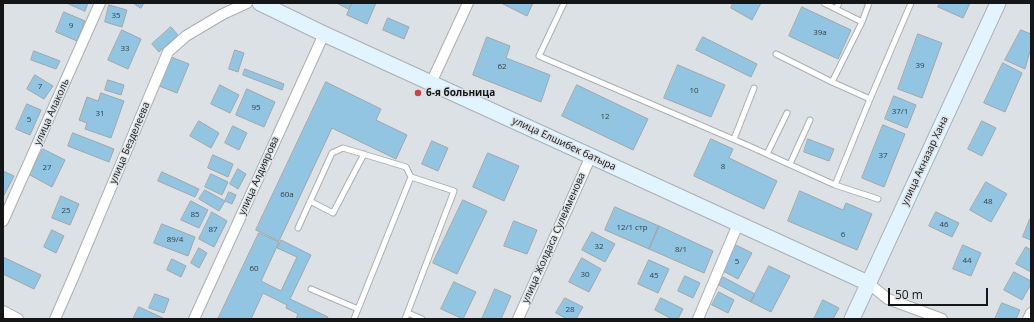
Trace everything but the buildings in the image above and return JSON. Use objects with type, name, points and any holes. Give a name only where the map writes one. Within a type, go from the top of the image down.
[{"type":"street","name":"улица Алаколь","points":[[3,221],[100,3]]},
{"type":"street","name":"улица Безделеева","points":[[55,319],[168,52],[186,36],[223,14],[247,3]]},
{"type":"street","name":"улица Елшибек батыра","points":[[260,3],[324,34],[868,283]]},
{"type":"street","points":[[431,83],[468,3]]},
{"type":"street","name":"улица Акназар Хана","points":[[852,319],[998,3]]},
{"type":"street","name":"улица Алдиярова","points":[[194,319],[324,34]]},
{"type":"street","name":"улица Жолдаса Сулейменова","points":[[518,319],[590,156]]},
{"type":"street","points":[[698,319],[738,224]]},
{"type":"street","points":[[868,283],[888,300],[942,319]]},
{"type":"street","points":[[3,311],[18,319]]},
{"type":"street","points":[[1028,319],[1031,313]]},
{"type":"lane","points":[[564,3],[539,56],[734,139],[835,185],[878,199]]},
{"type":"lane","points":[[824,3],[862,22]]},
{"type":"lane","points":[[836,9],[839,3]]},
{"type":"lane","points":[[832,82],[862,22],[869,3]]},
{"type":"lane","points":[[835,185],[911,3]]},
{"type":"lane","points":[[776,54],[870,99]]},
{"type":"lane","points":[[734,139],[754,88]]},
{"type":"lane","points":[[767,154],[786,112]]},
{"type":"lane","points":[[790,164],[810,120]]},
{"type":"lane","points":[[298,228],[332,153],[343,148],[406,167],[411,176],[454,191],[406,319]]},
{"type":"lane","points":[[310,201],[333,213],[364,154]]},
{"type":"lane","points":[[354,319],[411,176]]},
{"type":"lane","points":[[311,289],[358,309]]},
{"type":"lane","points":[[408,313],[422,319]]},
{"type":"place","name":"6-я больница","points":[[418,93]]}]
